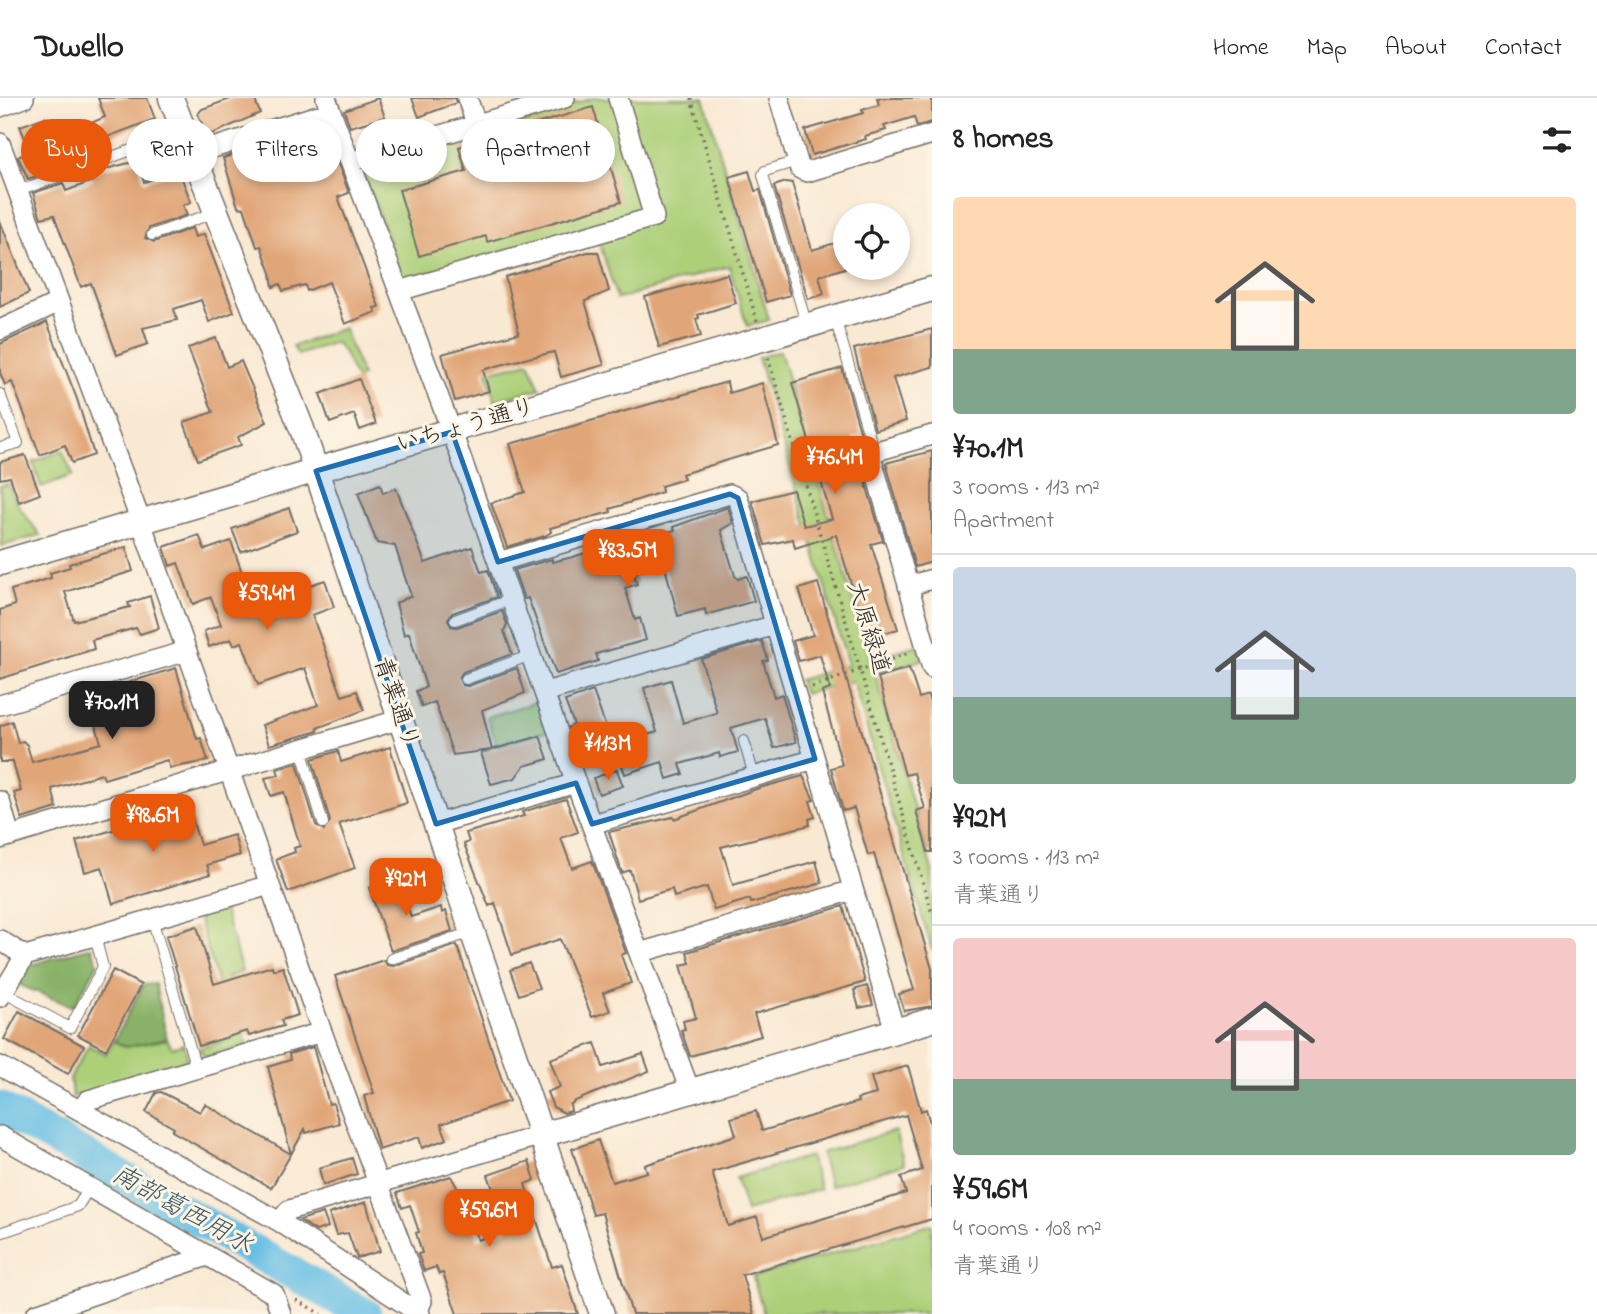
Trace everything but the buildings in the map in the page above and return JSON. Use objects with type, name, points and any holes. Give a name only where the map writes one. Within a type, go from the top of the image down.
[{"type":"street","points":[[0,107],[24,98]]},
{"type":"street","name":"青葉通り","points":[[171,98],[179,119]]},
{"type":"street","points":[[467,98],[475,119]]},
{"type":"street","points":[[490,119],[565,98]]},
{"type":"street","points":[[399,291],[654,217],[618,98]]},
{"type":"street","points":[[779,98],[800,169],[807,172],[932,134]]},
{"type":"street","points":[[218,145],[328,105],[452,432],[576,783],[690,1091]]},
{"type":"street","points":[[350,162],[461,128]]},
{"type":"street","points":[[0,144],[57,303],[141,522],[322,1032],[380,1182],[422,1301],[418,1313],[281,1222],[0,1066]]},
{"type":"street","name":"青葉通り","points":[[205,182],[316,471],[602,1314]]},
{"type":"street","name":"いちょう通り","points":[[0,563],[932,289]]},
{"type":"street","points":[[0,330],[57,303]]},
{"type":"street","points":[[932,435],[870,453],[932,668]]},
{"type":"street","points":[[498,562],[730,494],[738,498],[895,1031]]},
{"type":"street","points":[[908,586],[932,579]]},
{"type":"street","points":[[545,692],[775,625]]},
{"type":"street","points":[[0,705],[187,651]]},
{"type":"street","points":[[0,801],[5,837],[401,719]]},
{"type":"street","points":[[592,824],[815,759]]},
{"type":"street","points":[[436,824],[576,783]]},
{"type":"street","points":[[2,995],[25,956],[270,885]]},
{"type":"street","points":[[639,953],[853,890]]},
{"type":"street","points":[[0,940],[25,956]]},
{"type":"street","points":[[281,1222],[289,1210],[932,1020]]},
{"type":"street","points":[[81,1110],[88,1100],[322,1032]]},
{"type":"street","points":[[0,1136],[274,1294],[281,1314]]},
{"type":"street","points":[[36,1314],[207,1256]]},
{"type":"lane","points":[[18,191],[126,152]]},
{"type":"lane","points":[[797,161],[765,171],[763,175],[807,326]]},
{"type":"lane","points":[[152,236],[216,212]]},
{"type":"lane","points":[[835,317],[874,452]]},
{"type":"lane","points":[[0,394],[18,443],[0,448]]},
{"type":"lane","points":[[455,620],[512,599]]},
{"type":"lane","points":[[466,679],[532,655]]},
{"type":"lane","points":[[744,741],[754,776]]},
{"type":"lane","points":[[301,749],[323,823]]},
{"type":"lane","points":[[152,919],[196,1068]]},
{"type":"lane","points":[[391,959],[473,932]]},
{"type":"lane","points":[[2,995],[70,1028],[103,967],[95,936]]},
{"type":"lane","points":[[0,1233],[78,1206],[89,1188]]},
{"type":"path","points":[[691,98],[759,326]]},
{"type":"path","name":"大原緑道","points":[[766,352],[932,913]]},
{"type":"path","points":[[795,692],[926,648]]},
{"type":"highlighted area","points":[[452,432],[498,562],[730,494],[738,498],[815,759],[592,824],[576,783],[436,824],[316,471]]},
{"type":"green space","points":[[594,98],[704,98],[769,320],[747,326],[729,266],[617,299],[594,225],[403,280],[367,182],[447,182],[447,141],[461,137],[461,182],[615,182],[615,119],[522,119]]},
{"type":"green space","points":[[344,328],[362,376],[356,379],[343,351],[335,342],[298,355],[293,346]]},
{"type":"green space","points":[[780,351],[870,658],[918,645],[922,660],[875,674],[932,870],[932,951],[853,681],[804,694],[799,680],[848,665],[758,358]]},
{"type":"green space","points":[[529,362],[540,388],[495,401],[487,372]]},
{"type":"green space","points":[[62,450],[73,475],[41,487],[33,462]]},
{"type":"green space","points":[[8,484],[18,505],[40,535],[2,546],[0,486]]},
{"type":"green space","points":[[540,701],[550,730],[497,746],[487,717]]},
{"type":"green space","points":[[223,907],[242,972],[227,977],[247,1046],[206,1057],[198,1049],[234,1038],[197,914]]},
{"type":"green space","points":[[91,947],[98,964],[73,1007],[20,985],[30,965]]},
{"type":"green space","points":[[155,984],[167,1039],[126,1047],[114,1041],[143,985]]},
{"type":"green space","points":[[167,1039],[172,1048],[183,1044],[187,1054],[184,1064],[72,1097],[70,1078],[89,1045],[106,1054],[114,1041],[126,1047]]},
{"type":"green space","points":[[895,1131],[904,1164],[830,1186],[821,1153]]},
{"type":"green space","points":[[810,1156],[820,1189],[746,1211],[736,1178]]},
{"type":"green space","points":[[932,1224],[932,1314],[764,1314],[753,1277]]},
{"type":"waterway","name":"南部葛西用水","points":[[0,1108],[365,1314]]}]
